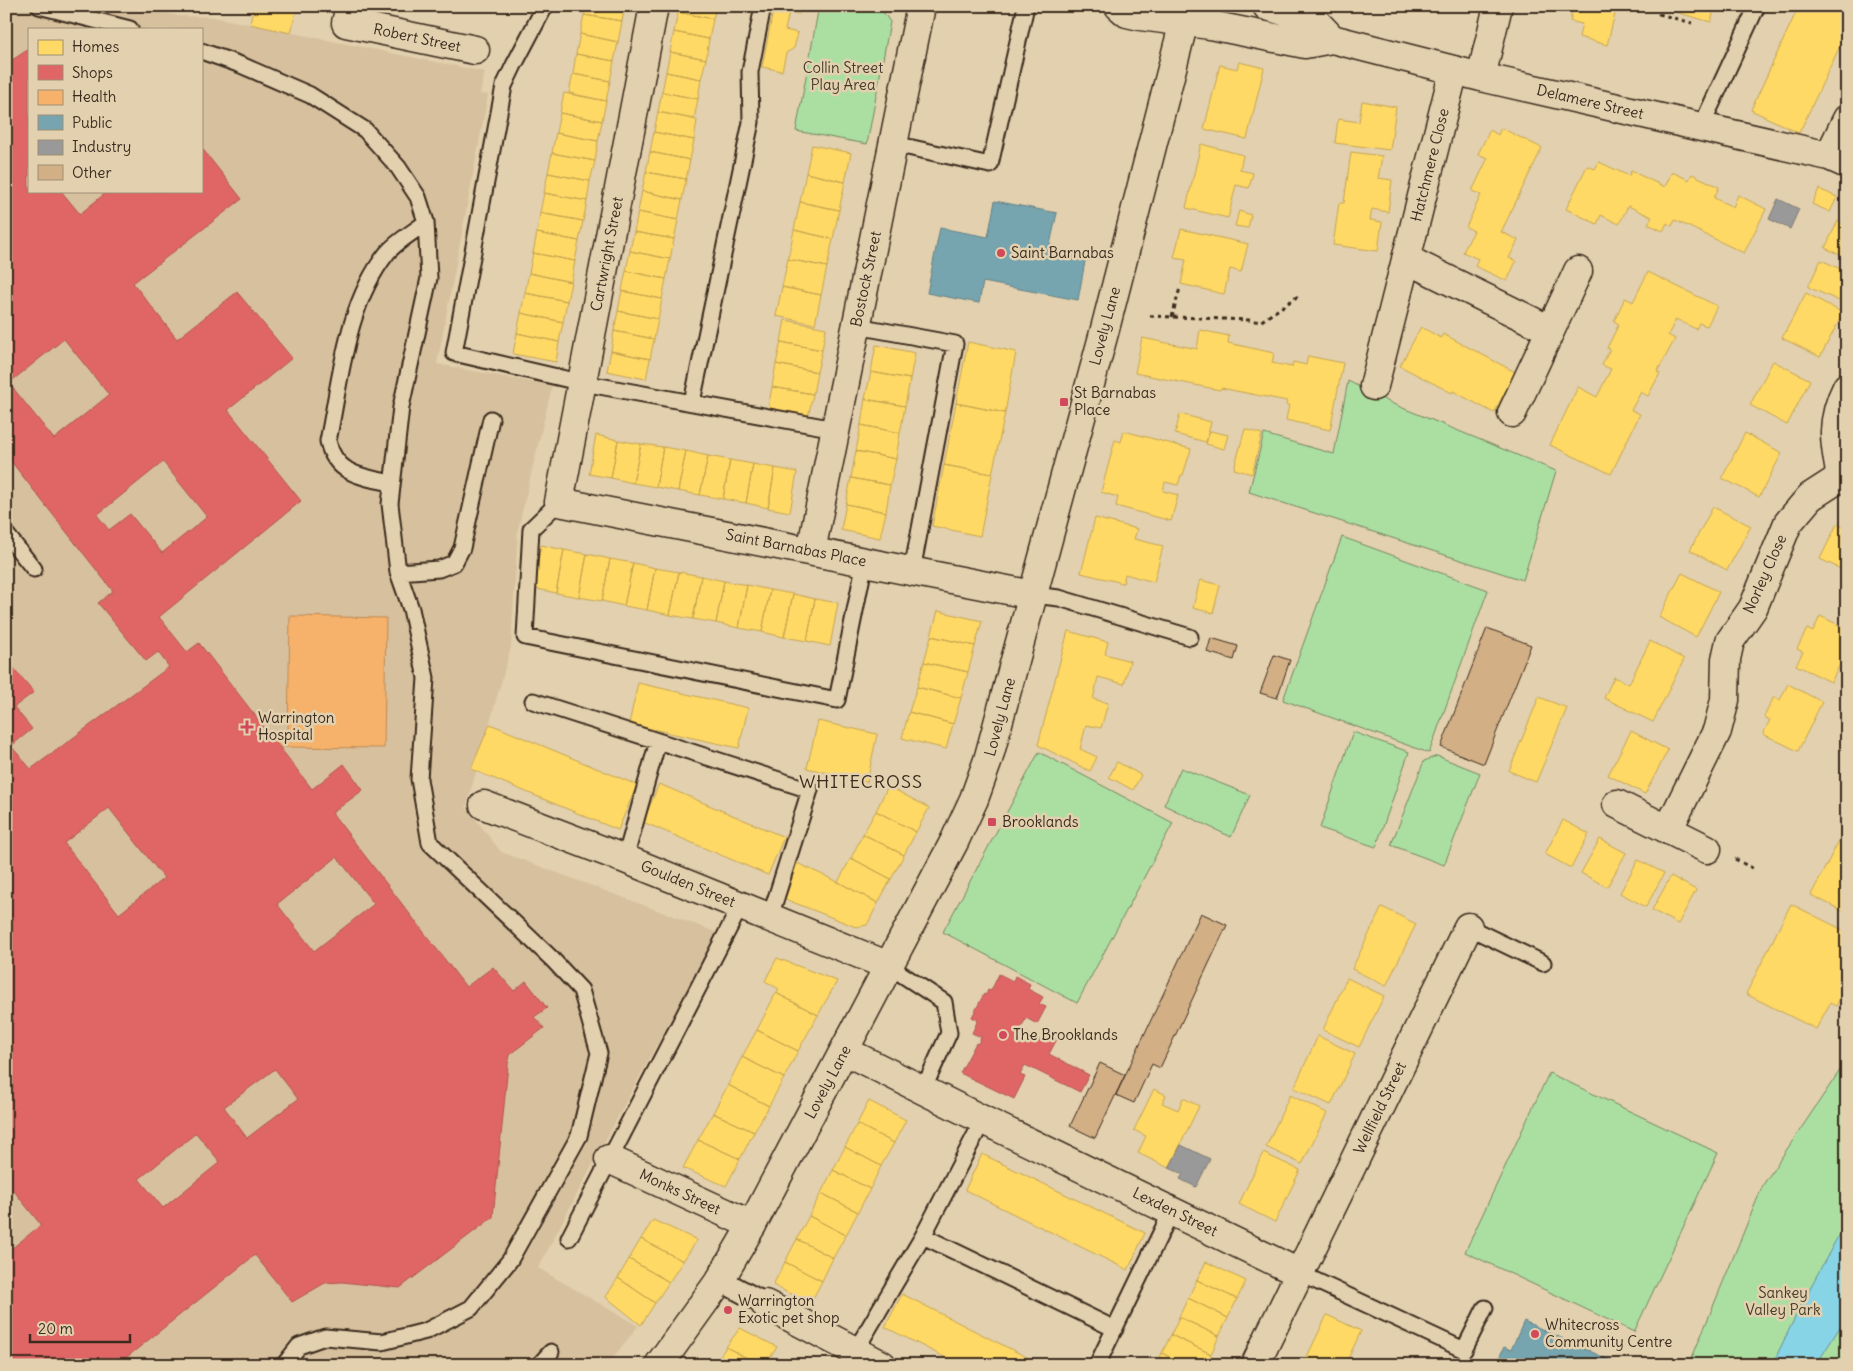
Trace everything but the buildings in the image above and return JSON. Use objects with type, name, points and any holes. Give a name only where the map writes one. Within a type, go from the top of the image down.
[{"type":"street","name":"Robert Street","points":[[350,6],[346,23],[475,50]]},
{"type":"street","name":"Cartwright Street","points":[[558,502],[583,383],[654,6]]},
{"type":"street","name":"Bostock Street","points":[[811,551],[921,6]]},
{"type":"street","name":"Delamere Street","points":[[1119,6],[1127,13],[1140,16],[1186,14],[1305,44],[1332,39],[1481,77],[1838,160]]},
{"type":"street","points":[[1267,6],[1314,20],[1332,39]]},
{"type":"street","points":[[1481,77],[1498,6]]},
{"type":"street","name":"Lovely Lane","points":[[659,1365],[720,1280],[752,1225],[954,842],[974,799],[988,760],[1105,329],[1186,14]]},
{"type":"street","name":"Hatchmere Close","points":[[1374,386],[1454,70]]},
{"type":"street","points":[[1838,160],[1847,118]]},
{"type":"street","points":[[1406,259],[1550,330]]},
{"type":"street","points":[[1512,413],[1578,271]]},
{"type":"street","name":"Norley Close","points":[[1668,830],[1716,731],[1725,700],[1726,659],[1730,641],[1753,608],[1788,523],[1810,497],[1844,478],[1834,444],[1835,417],[1847,387]]},
{"type":"street","name":"Saint Barnabas Place","points":[[558,502],[1033,595]]},
{"type":"street","points":[[1617,804],[1707,849]]},
{"type":"street","name":"Goulden Street","points":[[484,806],[626,859],[889,966]]},
{"type":"street","name":"Wellfield Street","points":[[1255,1365],[1468,927]]},
{"type":"street","name":"Lexden Street","points":[[845,1051],[1299,1273]]},
{"type":"street","name":"Monks Street","points":[[609,1159],[752,1225]]},
{"type":"street","points":[[720,1280],[766,1304],[852,1359],[882,1365]]},
{"type":"lane","points":[[39,6],[126,28]]},
{"type":"lane","points":[[545,6],[504,86],[454,353],[583,383],[835,429]]},
{"type":"lane","points":[[692,402],[751,122],[750,72],[763,6]]},
{"type":"lane","points":[[894,144],[990,165],[1026,6]]},
{"type":"lane","points":[[1701,128],[1758,6]]},
{"type":"lane","points":[[202,51],[241,65],[310,94],[365,130],[398,167],[418,197],[426,222],[429,278],[401,407],[390,504],[398,572],[411,609],[426,678],[418,779],[430,843],[581,990],[599,1053],[579,1136],[510,1260],[471,1308],[426,1331],[382,1342],[325,1337],[299,1346],[284,1365]]},
{"type":"lane","points":[[392,483],[361,476],[338,464],[330,452],[328,441],[352,321],[364,292],[388,252],[426,222]]},
{"type":"lane","points":[[856,326],[955,344],[912,570]]},
{"type":"lane","points":[[398,572],[439,569],[454,563],[462,548],[491,419]]},
{"type":"lane","points":[[558,502],[531,529],[525,637],[837,700],[865,561]]},
{"type":"lane","points":[[6,534],[34,569]]},
{"type":"lane","points":[[1033,595],[1059,598],[1190,637]]},
{"type":"lane","points":[[533,701],[810,790],[770,917]]},
{"type":"lane","points":[[626,859],[658,741]]},
{"type":"lane","points":[[569,1238],[741,905]]},
{"type":"lane","name":"Wellfield Street","points":[[1468,927],[1543,963]]},
{"type":"lane","points":[[889,966],[944,1002],[949,1033],[922,1090]]},
{"type":"lane","points":[[852,1359],[923,1236],[983,1120]]},
{"type":"lane","points":[[1097,1365],[1172,1210]]},
{"type":"lane","points":[[923,1236],[1115,1329]]},
{"type":"lane","name":"Lexden Street","points":[[1299,1273],[1464,1350],[1485,1308]]},
{"type":"lane","points":[[539,1365],[552,1352]]},
{"type":"path","points":[[1661,6],[1659,14],[1692,23]]},
{"type":"path","points":[[1172,317],[1180,288]]},
{"type":"path","points":[[1150,316],[1260,322],[1298,296]]},
{"type":"shaded area","name":"Warrington Hospital","points":[[6,6],[136,6],[178,16],[213,17],[485,72],[480,94],[488,95],[437,364],[552,386],[518,529],[511,647],[466,807],[501,852],[718,933],[538,1268],[638,1326],[607,1365],[6,1365]]},
{"type":"green space","name":"Collin Street Play Area","points":[[819,6],[879,6],[890,22],[867,144],[796,131]]},
{"type":"green space","points":[[1348,381],[1393,404],[1556,471],[1523,580],[1249,492],[1264,434],[1334,454]]},
{"type":"green space","points":[[1342,537],[1488,590],[1429,753],[1283,700]]},
{"type":"green space","points":[[1353,732],[1409,752],[1376,847],[1320,828]]},
{"type":"green space","points":[[1039,752],[1173,823],[1077,1003],[943,932]]},
{"type":"green space","points":[[1437,756],[1480,773],[1444,865],[1391,845],[1424,761]]},
{"type":"green space","points":[[1181,768],[1250,795],[1231,837],[1164,805]]},
{"type":"green space","name":"Sankey Valley Park","points":[[1847,1060],[1847,1365],[1689,1365],[1763,1185]]},
{"type":"green space","points":[[1549,1073],[1718,1153],[1634,1332],[1465,1252]]},
{"type":"water","points":[[1847,1225],[1847,1316],[1816,1365],[1772,1365],[1803,1301],[1836,1240]]},
{"type":"place","name":"Saint Barnabas","points":[[1001,253]]},
{"type":"place","name":"St Barnabas Place","points":[[1064,402]]},
{"type":"place","name":"Warrington Hospital","points":[[247,727]]},
{"type":"place","name":"Brooklands","points":[[992,822]]},
{"type":"place","name":"The Brooklands","points":[[1003,1035]]},
{"type":"place","name":"Warrington Exotic pet shop","points":[[728,1310]]},
{"type":"place","name":"Whitecross Community Centre","points":[[1535,1334]]},
{"type":"district","name":"WHITECROSS","points":[[861,782]]}]
